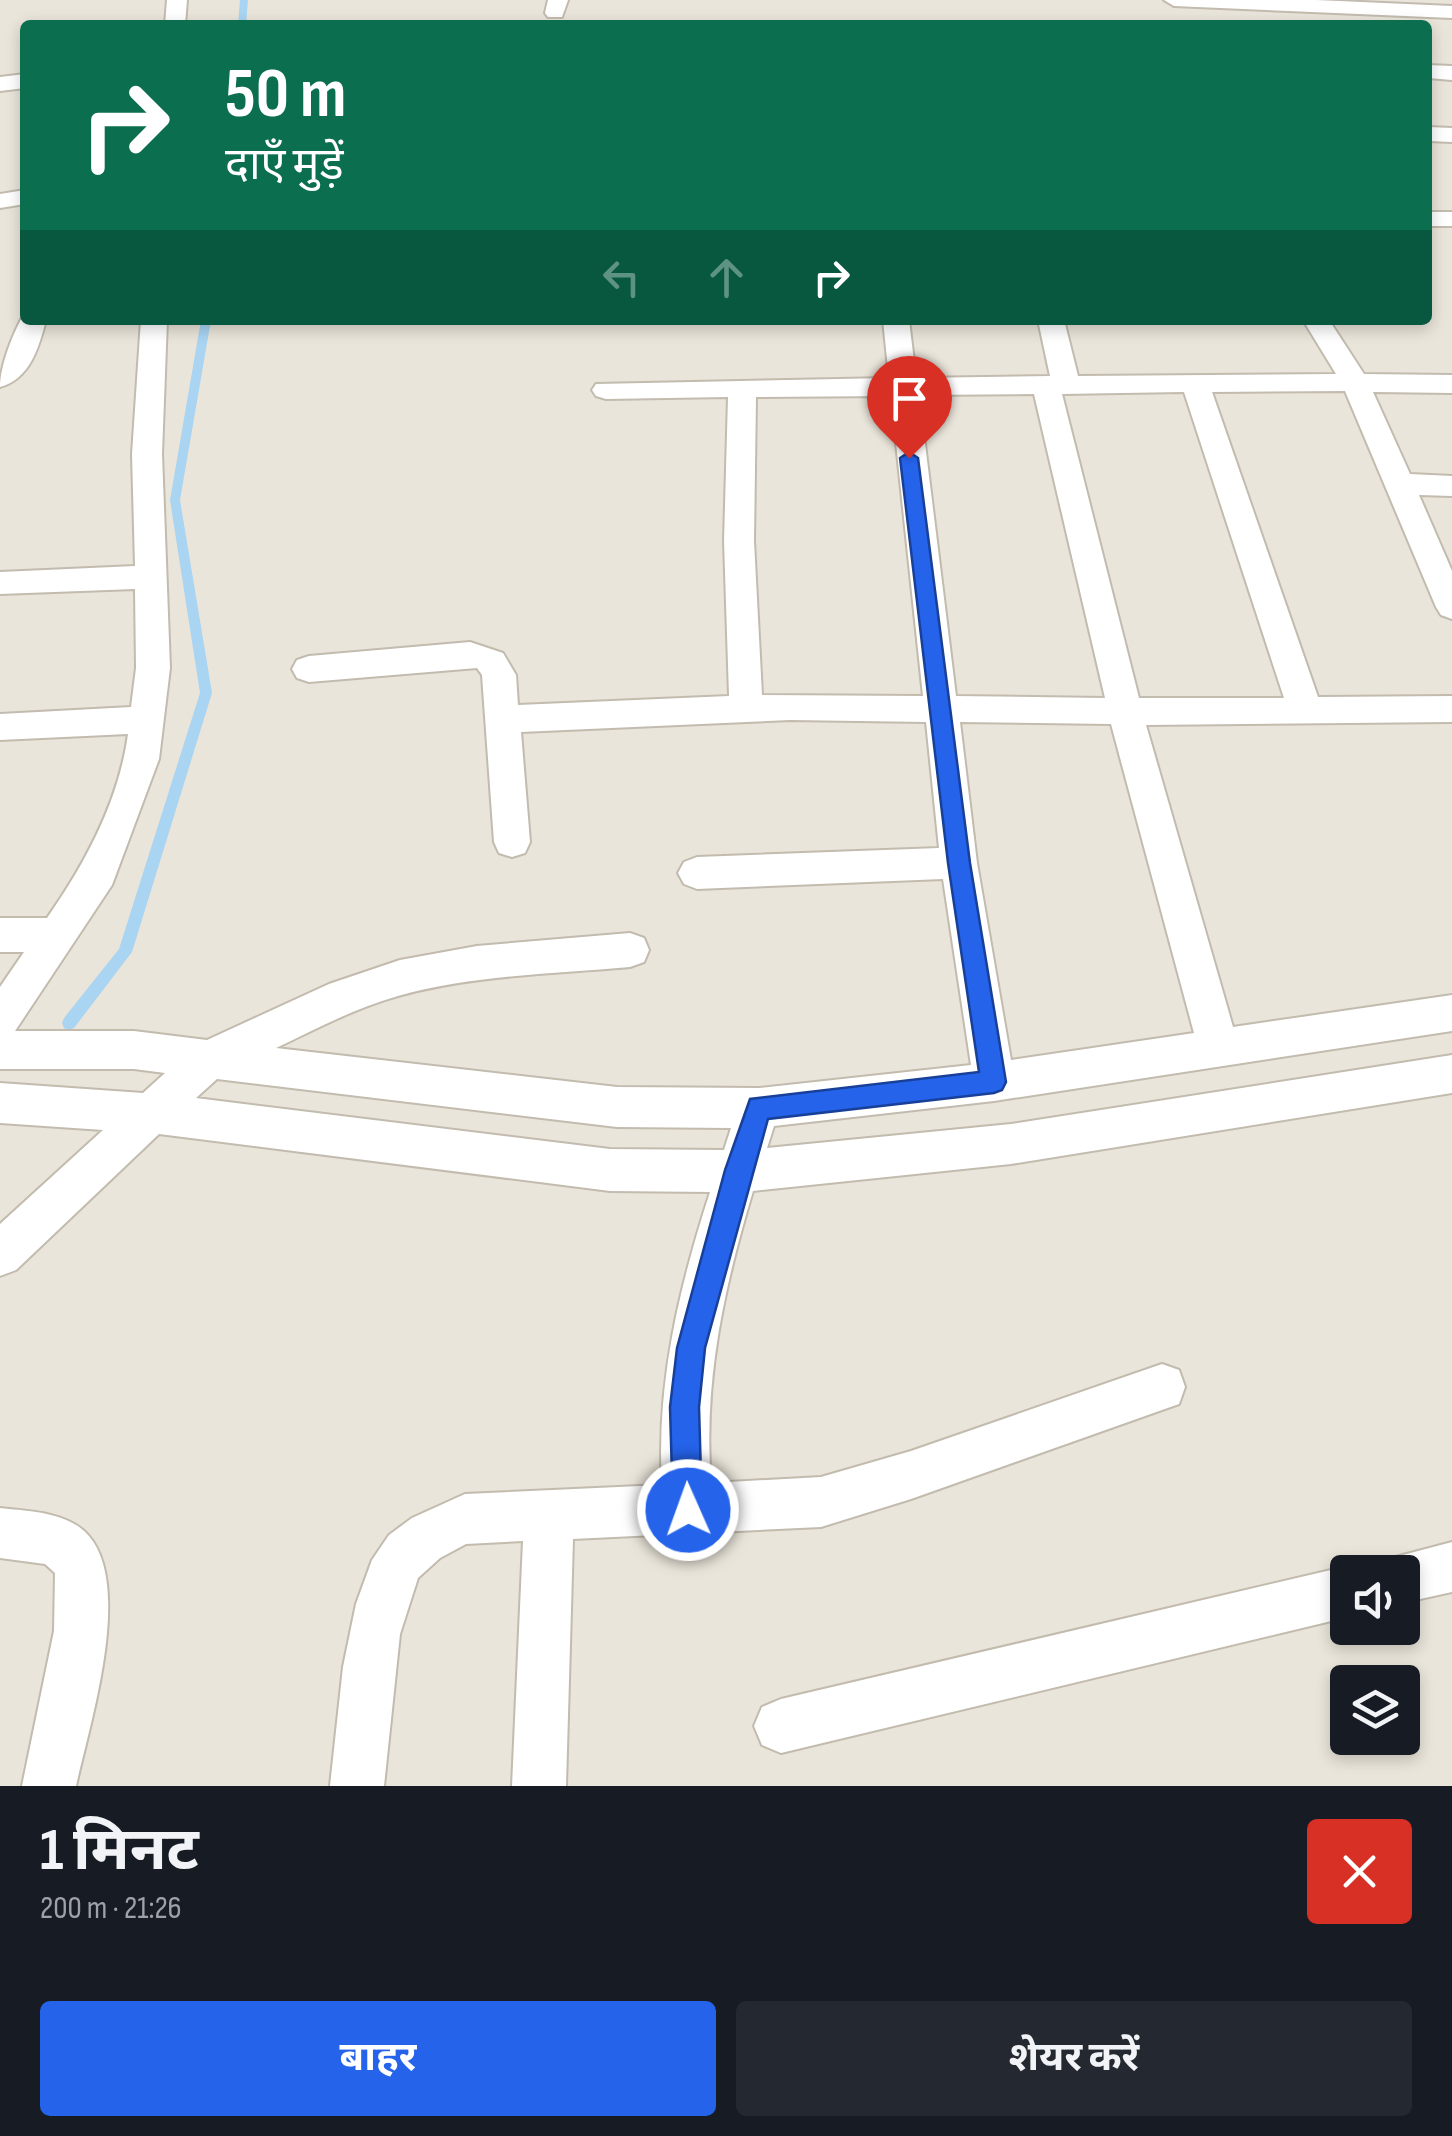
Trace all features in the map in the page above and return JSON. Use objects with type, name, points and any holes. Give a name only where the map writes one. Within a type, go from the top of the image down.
[{"type":"street","points":[[1174,0],[1452,12]]},
{"type":"street","points":[[0,378],[15,369],[23,356],[32,325]]},
{"type":"street","points":[[154,325],[147,454],[153,668],[142,759],[100,874],[61,935],[4,1040],[134,1050],[617,1107],[759,1108],[994,1082],[1452,1013]]},
{"type":"street","points":[[896,325],[900,386],[959,863],[994,1082]]},
{"type":"street","points":[[1050,325],[1056,386],[1125,712],[1218,1046]]},
{"type":"street","points":[[1319,325],[1354,382],[1452,607]]},
{"type":"street","points":[[1194,384],[1306,710]]},
{"type":"street","points":[[606,390],[1452,384]]},
{"type":"street","points":[[742,390],[738,540],[746,708]]},
{"type":"street","points":[[1398,484],[1452,486]]},
{"type":"street","points":[[0,583],[151,577]]},
{"type":"street","points":[[309,669],[484,654],[493,660],[499,675],[512,842]]},
{"type":"street","points":[[503,719],[746,708],[1125,712],[1452,708]]},
{"type":"street","points":[[0,727],[147,720]]},
{"type":"street","points":[[697,873],[959,863]]},
{"type":"street","points":[[0,935],[61,935]]},
{"type":"street","points":[[0,1254],[208,1059],[343,997],[400,978],[477,964],[630,950]]},
{"type":"street","points":[[0,1103],[152,1113],[610,1170],[738,1170],[878,1160],[1011,1144],[1452,1074]]},
{"type":"street","points":[[688,1510],[684,1407],[691,1348],[738,1170],[759,1108]]},
{"type":"street","points":[[357,1786],[380,1603],[398,1562],[424,1536],[464,1519],[821,1502],[911,1475],[1162,1387]]},
{"type":"street","points":[[540,1786],[548,1516]]},
{"type":"street","points":[[0,1533],[54,1540],[75,1557],[83,1587],[80,1636],[48,1786]]},
{"type":"street","points":[[1420,1574],[1452,1567]]},
{"type":"street","points":[[780,1726],[1330,1596]]},
{"type":"shaded area","points":[[0,0],[1452,0],[1452,1786],[0,1786]]},
{"type":"waterway","points":[[242,20],[244,0]]},
{"type":"waterway","points":[[69,1023],[125,952],[206,693],[175,500],[205,325]]},
{"type":"route","points":[[688,1510],[684,1407],[691,1348],[738,1170],[759,1108],[994,1082],[959,863],[909,458]]}]
